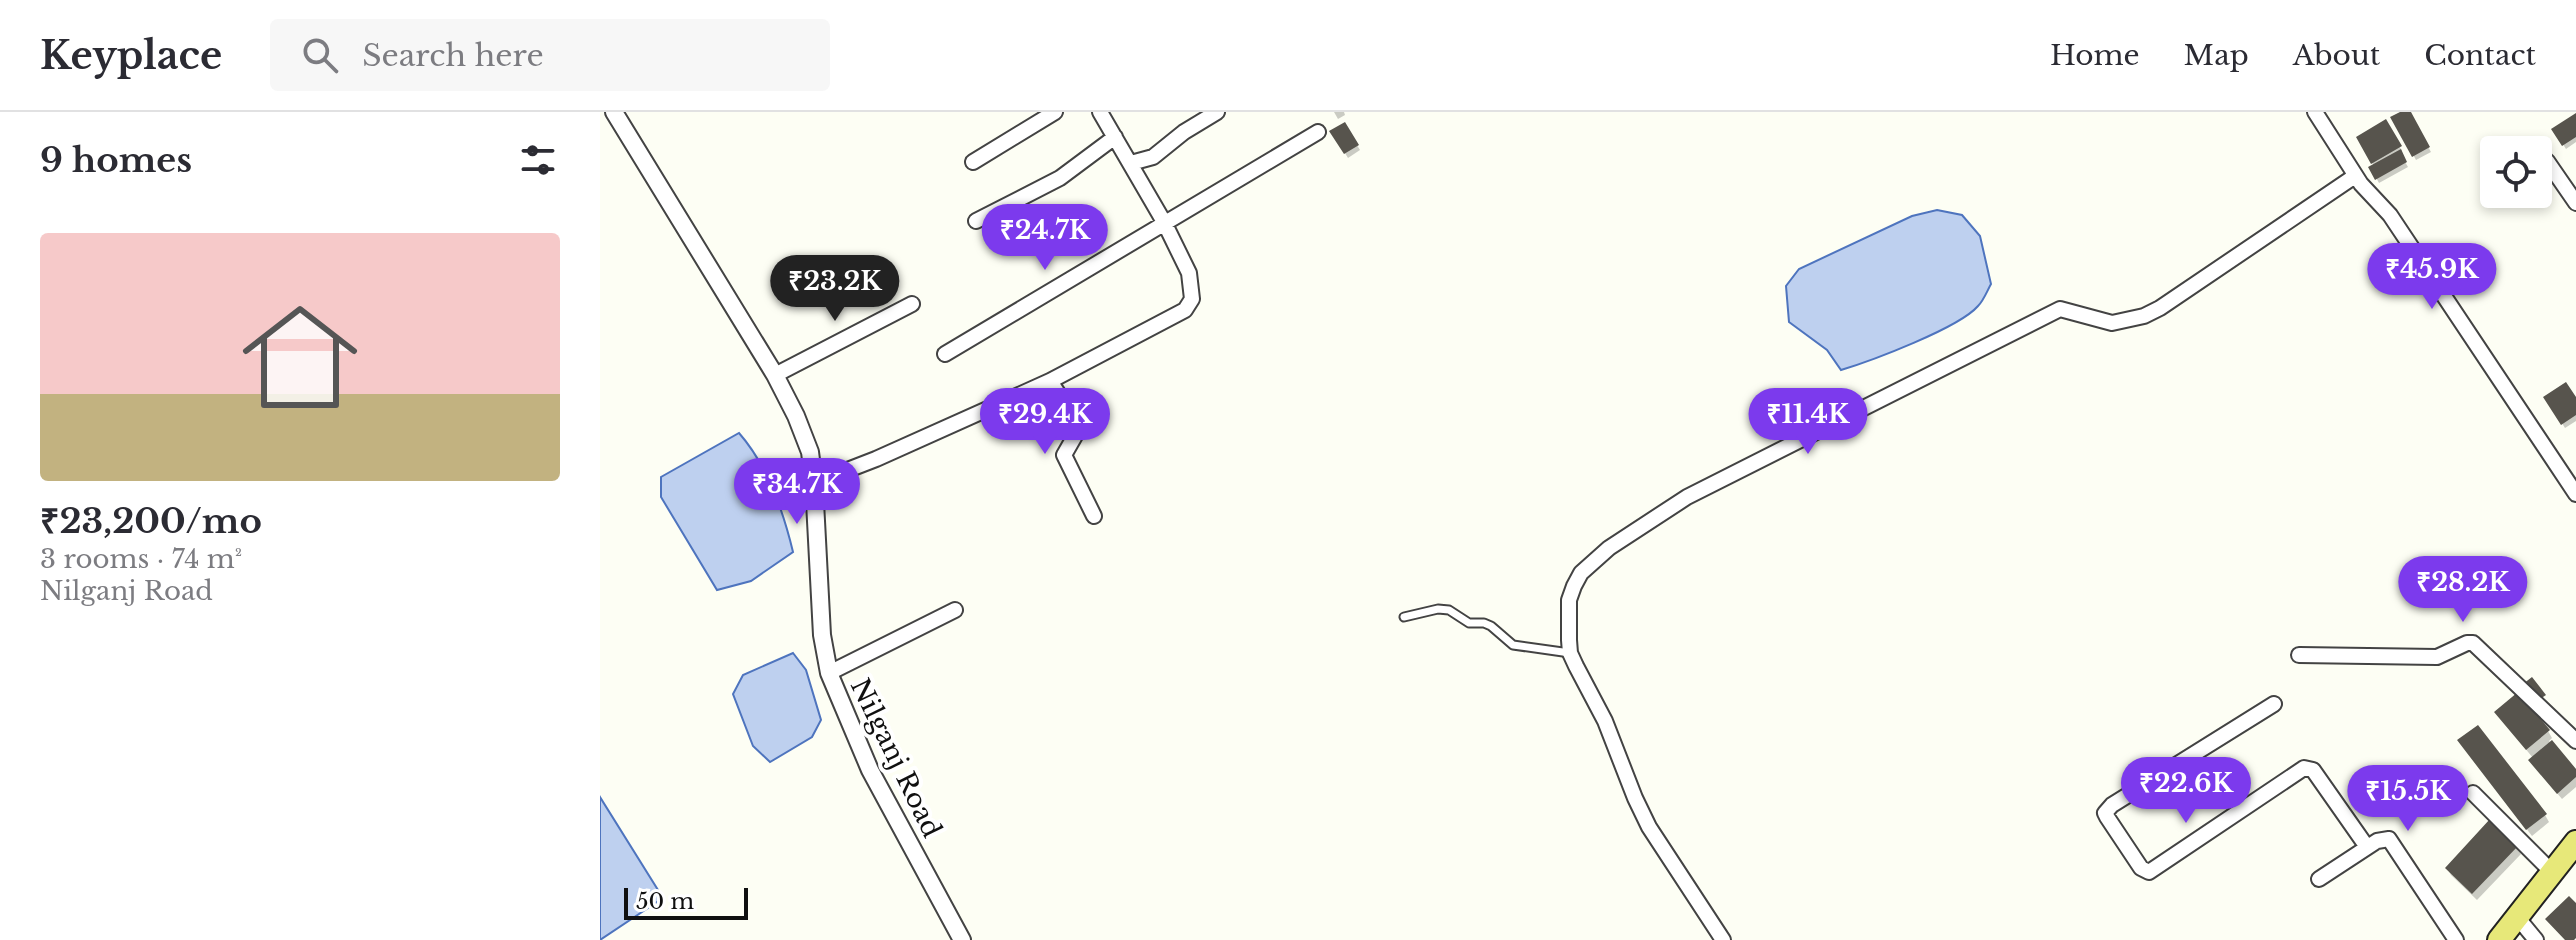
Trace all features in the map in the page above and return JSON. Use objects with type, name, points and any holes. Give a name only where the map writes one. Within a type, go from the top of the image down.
[{"type":"main road","points":[[2499,940],[2576,842]]},
{"type":"street","name":"Nilganj Road","points":[[614,112],[775,375],[796,416],[810,452],[814,483],[822,635],[829,673],[870,770],[962,940]]},
{"type":"street","points":[[973,162],[1055,112]]},
{"type":"street","points":[[814,483],[876,459],[1050,381],[1185,310],[1192,299],[1189,273],[1164,222],[1100,112]]},
{"type":"street","points":[[1131,163],[1153,157],[1184,132],[1217,112]]},
{"type":"street","points":[[2315,112],[2355,176],[2390,215],[2576,494]]},
{"type":"street","points":[[945,354],[1318,132]]},
{"type":"street","points":[[976,221],[1060,178],[1115,137]]},
{"type":"street","points":[[2552,168],[2576,203]]},
{"type":"street","points":[[1723,940],[1649,827],[1605,721],[1570,653],[1569,600],[1581,573],[1609,548],[1687,497],[2060,309],[2112,323],[2152,312],[2355,176]]},
{"type":"street","points":[[775,375],[912,304]]},
{"type":"street","points":[[1050,381],[1080,427],[1064,455],[1094,516]]},
{"type":"street","points":[[829,673],[955,610]]},
{"type":"street","points":[[2299,655],[2437,657],[2473,643],[2576,741]]},
{"type":"street","points":[[2274,704],[2112,805],[2105,813],[2107,817],[2141,868],[2149,872],[2304,768],[2309,768],[2367,847]]},
{"type":"street","points":[[2473,793],[2553,873]]},
{"type":"street","points":[[2319,879],[2367,847],[2383,838],[2389,839],[2456,940]]},
{"type":"street","points":[[2517,917],[2536,940]]},
{"type":"lane","points":[[1404,617],[1438,609],[1449,610],[1469,623],[1488,624],[1513,645],[1570,653]]},
{"type":"water","points":[[1937,210],[1962,215],[1980,236],[1991,284],[1984,298],[1968,315],[1934,334],[1841,370],[1827,350],[1789,322],[1786,286],[1799,269],[1912,216]]},
{"type":"water","points":[[739,433],[773,489],[793,552],[751,581],[717,590],[661,497],[661,477]]},
{"type":"water","points":[[793,653],[806,670],[821,720],[812,737],[770,762],[753,746],[733,694],[743,675]]},
{"type":"water","points":[[600,797],[663,898],[600,940]]},
{"type":"building","points":[[2400,112],[2411,112],[2430,147],[2412,157],[2390,117]]},
{"type":"building","points":[[2576,113],[2576,137],[2562,146],[2551,129]]},
{"type":"building","points":[[2386,119],[2402,146],[2371,164],[2356,137]]},
{"type":"building","points":[[1345,122],[1359,145],[1344,154],[1329,131]]},
{"type":"building","points":[[2401,149],[2407,162],[2375,180],[2368,167]]},
{"type":"building","points":[[2566,382],[2576,397],[2576,415],[2561,425],[2543,397]]},
{"type":"building","points":[[2532,677],[2546,695],[2537,701],[2523,684]]},
{"type":"building","points":[[2518,692],[2550,730],[2526,750],[2494,712]]},
{"type":"building","points":[[2478,725],[2547,814],[2526,830],[2457,740]]},
{"type":"building","points":[[2552,740],[2576,769],[2576,777],[2557,794],[2528,760]]},
{"type":"building","points":[[2490,819],[2518,846],[2472,894],[2445,868]]},
{"type":"building","points":[[2569,896],[2576,903],[2574,940],[2565,940],[2545,919]]}]
